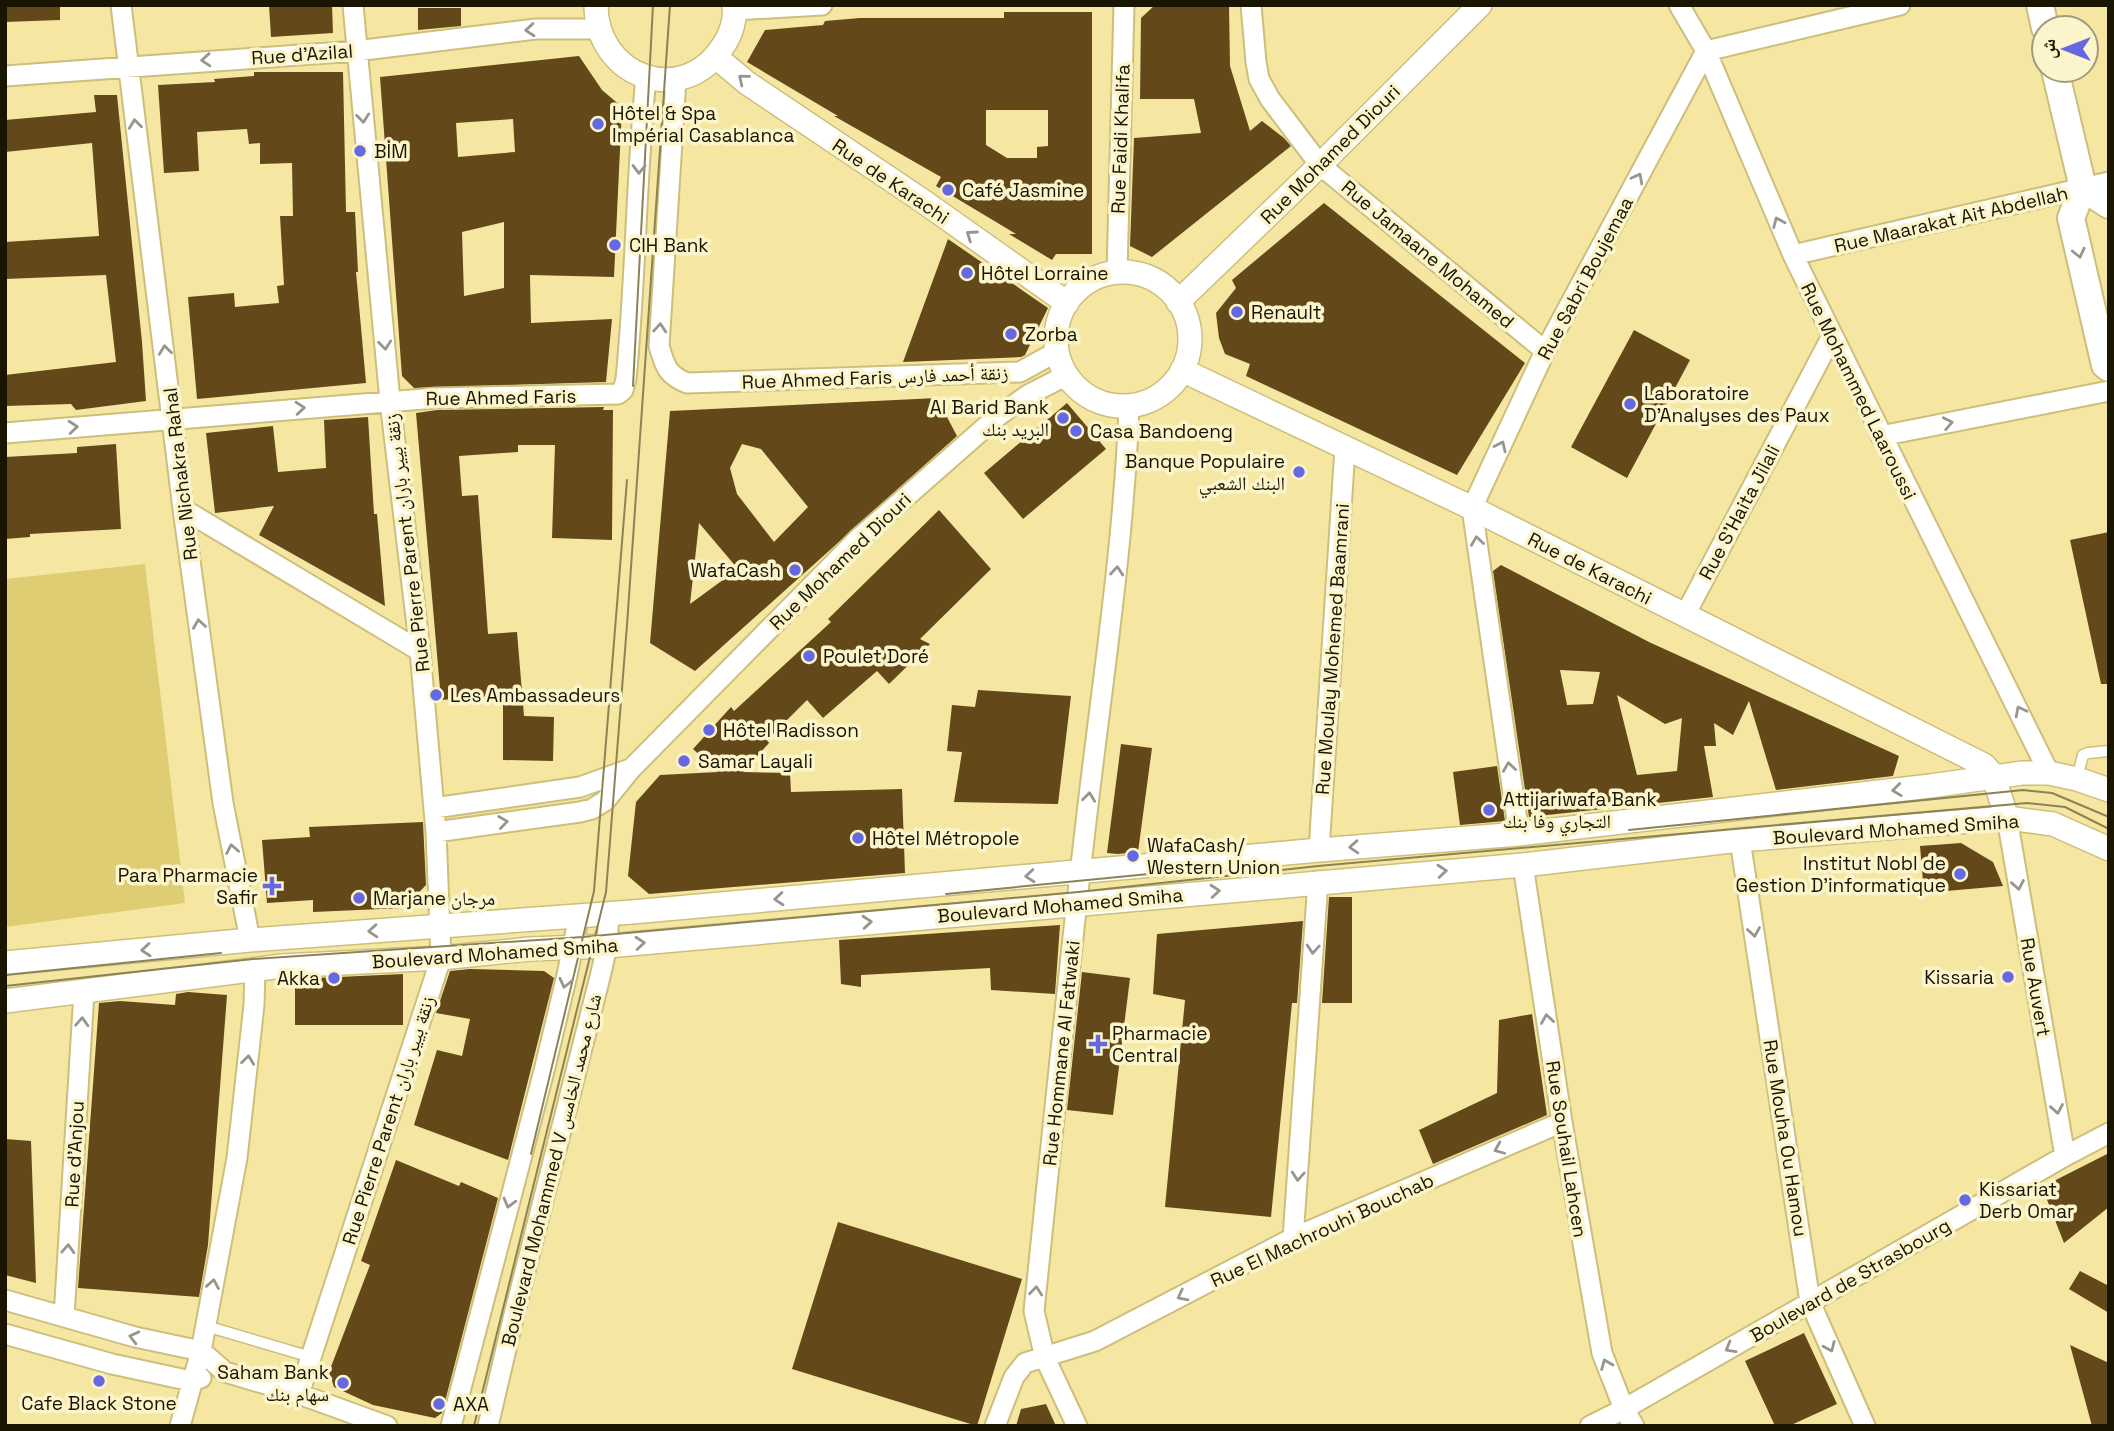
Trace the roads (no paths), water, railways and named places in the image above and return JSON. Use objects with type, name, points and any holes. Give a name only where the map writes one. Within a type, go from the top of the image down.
[{"type":"main road","points":[[2058,84],[2083,188],[2071,218],[2105,365],[2109,368]]},
{"type":"main road","points":[[2083,188],[2109,205]]},
{"type":"street","name":"Rue Nichakra Rahal","points":[[121,5],[183,509],[223,803],[250,940]]},
{"type":"street","name":"Rue Pierre Parent زنقة بيير باران","points":[[299,1394],[441,958],[436,832],[420,651],[390,401],[353,5]]},
{"type":"street","points":[[596,5],[598,29],[605,45],[616,59],[629,70],[657,79],[676,79],[694,73],[716,57],[731,32],[734,8],[822,5]]},
{"type":"street","name":"Rue Faidi Khalifa","points":[[1117,273],[1124,5]]},
{"type":"street","name":"Rue Jamaane Mohamed","points":[[1251,5],[1255,62],[1259,79],[1270,99],[1320,165],[1545,351]]},
{"type":"street","name":"Rue Mohamed Diouri","points":[[1178,302],[1480,5]]},
{"type":"street","name":"Rue Mohammed Laaroussi","points":[[1679,5],[1706,51],[1793,255],[1832,336],[2049,773]]},
{"type":"street","points":[[1706,51],[1900,5]]},
{"type":"street","name":"Rue d'Azilal","points":[[5,76],[129,65],[356,51],[536,29],[598,29]]},
{"type":"street","name":"Rue Sabri Boujemaa","points":[[1472,508],[1545,351],[1706,51]]},
{"type":"street","name":"Rue de Karachi","points":[[716,57],[747,83],[917,197],[1067,303]]},
{"type":"street","name":"Rue Ahmed Faris","points":[[390,401],[496,396],[613,395],[623,390],[636,250],[639,142],[646,77]]},
{"type":"street","name":"Rue Ahmed Faris زنقة أحمد فارس","points":[[676,79],[659,346],[666,368],[675,378],[687,383],[1020,372],[1058,351]]},
{"type":"street","name":"Rue Maarakat Ait Abdellah","points":[[1793,255],[2109,182]]},
{"type":"street","points":[[1117,273],[1148,277],[1162,285],[1178,302],[1188,326],[1189,351],[1182,370],[1164,392],[1151,400],[1129,406],[1107,404],[1081,391],[1067,375],[1058,351],[1058,326],[1067,303],[1092,280],[1117,273]]},
{"type":"street","name":"Rue S'Haita Jilali","points":[[1685,615],[1832,336]]},
{"type":"street","name":"Rue de Karachi","points":[[1182,370],[1472,508],[1983,765],[1993,775]]},
{"type":"street","name":"Rue Mohamed Diouri","points":[[436,832],[580,812],[605,800],[631,769],[858,540],[998,416],[1028,395],[1067,375]]},
{"type":"street","points":[[1881,436],[2109,391]]},
{"type":"street","points":[[5,433],[390,401]]},
{"type":"street","name":"Rue Hommane Al Fatwaki","points":[[1077,1426],[1045,1358],[1034,1311],[1080,872],[1113,612],[1127,464],[1129,406]]},
{"type":"street","name":"Rue Moulay Mohemed Baamrani","points":[[1319,850],[1345,448]]},
{"type":"street","points":[[1472,508],[1519,834]]},
{"type":"street","points":[[183,509],[420,651]]},
{"type":"street","points":[[1930,786],[1937,766],[1938,742]]},
{"type":"street","points":[[434,808],[580,787],[631,769]]},
{"type":"street","name":"Boulevard Mohamed Smiha","points":[[5,963],[250,940],[579,916],[1519,834],[1930,786],[1993,775],[2049,773],[2109,790]]},
{"type":"street","points":[[1993,775],[2007,817]]},
{"type":"street","name":"Boulevard Mohamed Smiha","points":[[5,1001],[255,969],[607,946],[1318,881],[1524,865],[1740,840],[2007,817],[2053,824],[2109,849]]},
{"type":"street","name":"Rue Auvert","points":[[2007,817],[2065,1156]]},
{"type":"street","name":"Rue Mouha Ou Hamou","points":[[1740,840],[1810,1302],[1865,1426]]},
{"type":"street","name":"Rue Souhail Lahcen","points":[[1524,865],[1562,1122],[1602,1353],[1629,1417]]},
{"type":"street","points":[[1293,1238],[1318,881]]},
{"type":"street","name":"Boulevard Mohammed V شارع محمد الخامس","points":[[488,1426],[607,946],[610,913]]},
{"type":"street","name":"Boulevard Mohammed V شارع محمد الخامس","points":[[451,1426],[548,1054],[579,916]]},
{"type":"street","points":[[180,1426],[201,1351],[237,1158],[254,1005],[255,969]]},
{"type":"street","name":"Rue d'Anjou","points":[[64,1317],[83,992]]},
{"type":"street","name":"Rue El Machrouhi Bouchab","points":[[1045,1358],[1095,1340],[1293,1238],[1562,1122]]},
{"type":"street","name":"Boulevard de Strasbourg","points":[[1590,1426],[1629,1417],[1810,1302],[2109,1133]]},
{"type":"street","points":[[5,1300],[135,1337],[201,1351],[225,1373],[299,1394],[387,1426]]},
{"type":"street","points":[[5,1334],[112,1364],[191,1381],[225,1373]]},
{"type":"street","points":[[995,1426],[1014,1377],[1025,1363],[1045,1358]]},
{"type":"lane","points":[[2077,779],[2083,755],[2088,752],[2109,751]]},
{"type":"lane","points":[[206,1326],[311,1357]]},
{"type":"tram line","points":[[633,386],[653,5]]},
{"type":"tram line","points":[[474,1426],[606,892],[670,5]]},
{"type":"tram line","points":[[531,1154],[594,891],[627,480]]},
{"type":"tram line","points":[[1629,830],[2023,790],[2052,793],[2109,817]]},
{"type":"tram line","points":[[5,986],[253,959],[583,937],[1078,892],[1318,866],[2027,803],[2065,807],[2109,829]]},
{"type":"tram line","points":[[946,894],[1159,873]]},
{"type":"tram line","points":[[5,975],[221,953]]},
{"type":"place","name":"Hôtel & Spa Impérial Casablanca","points":[[598,124]]},
{"type":"place","name":"BİM","points":[[360,151]]},
{"type":"place","name":"Café Jasmine","points":[[948,190]]},
{"type":"place","name":"CIH Bank","points":[[615,245]]},
{"type":"place","name":"Hôtel Lorraine","points":[[967,273]]},
{"type":"place","name":"Renault","points":[[1237,312]]},
{"type":"place","name":"Zorba","points":[[1011,334]]},
{"type":"place","name":"Laboratoire D'Analyses des Paux","points":[[1630,404]]},
{"type":"place","name":"Al Barid Bank البريد بنك","points":[[1063,418]]},
{"type":"place","name":"Casa Bandoeng","points":[[1076,431]]},
{"type":"place","name":"Banque Populaire البنك الشعبي","points":[[1299,472]]},
{"type":"place","name":"WafaCash","points":[[795,570]]},
{"type":"place","name":"Poulet Doré","points":[[809,656]]},
{"type":"place","name":"Les Ambassadeurs","points":[[436,695]]},
{"type":"place","name":"Hôtel Radisson","points":[[709,730]]},
{"type":"place","name":"Samar Layali","points":[[684,761]]},
{"type":"place","name":"Attijariwafa Bank التجاري وفا بنك","points":[[1489,810]]},
{"type":"place","name":"Hôtel Métropole","points":[[858,838]]},
{"type":"place","name":"WafaCash/ Western Union","points":[[1133,856]]},
{"type":"place","name":"Institut Nobl de Gestion D'informatique","points":[[1960,874]]},
{"type":"place","name":"Para Pharmacie Safir","points":[[272,886]]},
{"type":"place","name":"Marjane مرجان","points":[[359,898]]},
{"type":"place","name":"Kissaria","points":[[2008,977]]},
{"type":"place","name":"Akka","points":[[334,978]]},
{"type":"place","name":"Pharmacie Central","points":[[1098,1044]]},
{"type":"place","name":"Kissariat Derb Omar","points":[[1965,1200]]},
{"type":"place","name":"Cafe Black Stone","points":[[99,1381]]},
{"type":"place","name":"Saham Bank سهام بنك","points":[[343,1383]]},
{"type":"place","name":"AXA","points":[[439,1404]]}]
